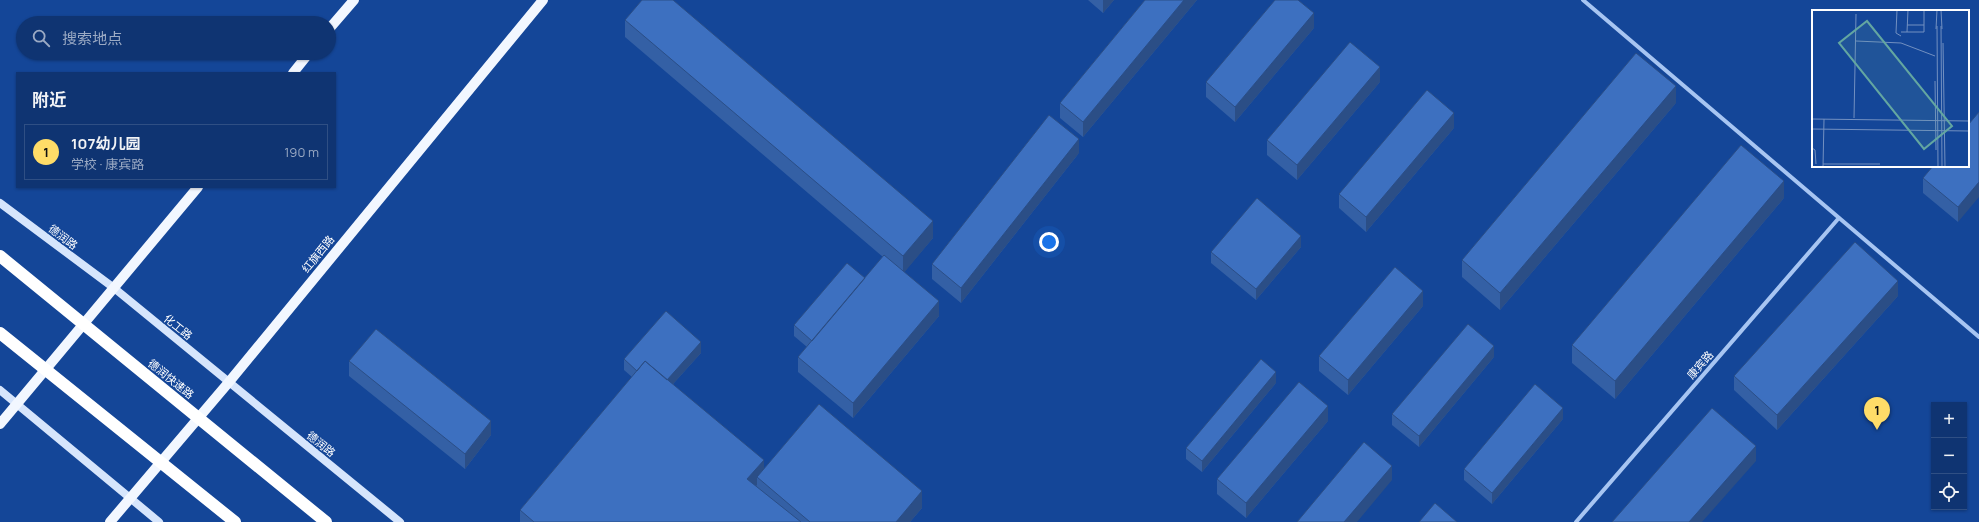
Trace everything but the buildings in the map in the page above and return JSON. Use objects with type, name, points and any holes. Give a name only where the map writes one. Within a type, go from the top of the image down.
[{"type":"highway","name":"德润快速路","points":[[0,256],[326,522]]},
{"type":"highway","points":[[0,333],[235,522]]},
{"type":"main road","points":[[336,21],[354,0]]},
{"type":"main road","name":"红旗西路","points":[[110,522],[228,382],[543,0]]},
{"type":"main road","points":[[294,72],[303,60]]},
{"type":"main road","points":[[0,424],[197,188]]},
{"type":"main road","name":"德润路","points":[[0,203],[114,288]]},
{"type":"main road","name":"化工路","points":[[114,288],[228,382]]},
{"type":"main road","name":"德润路","points":[[228,382],[400,522]]},
{"type":"main road","points":[[0,390],[159,522]]},
{"type":"street","points":[[1583,0],[1838,219],[1979,337]]},
{"type":"street","name":"康宾路","points":[[1576,522],[1838,219]]},
{"type":"place","name":"107幼儿园","points":[[1877,430]]}]
